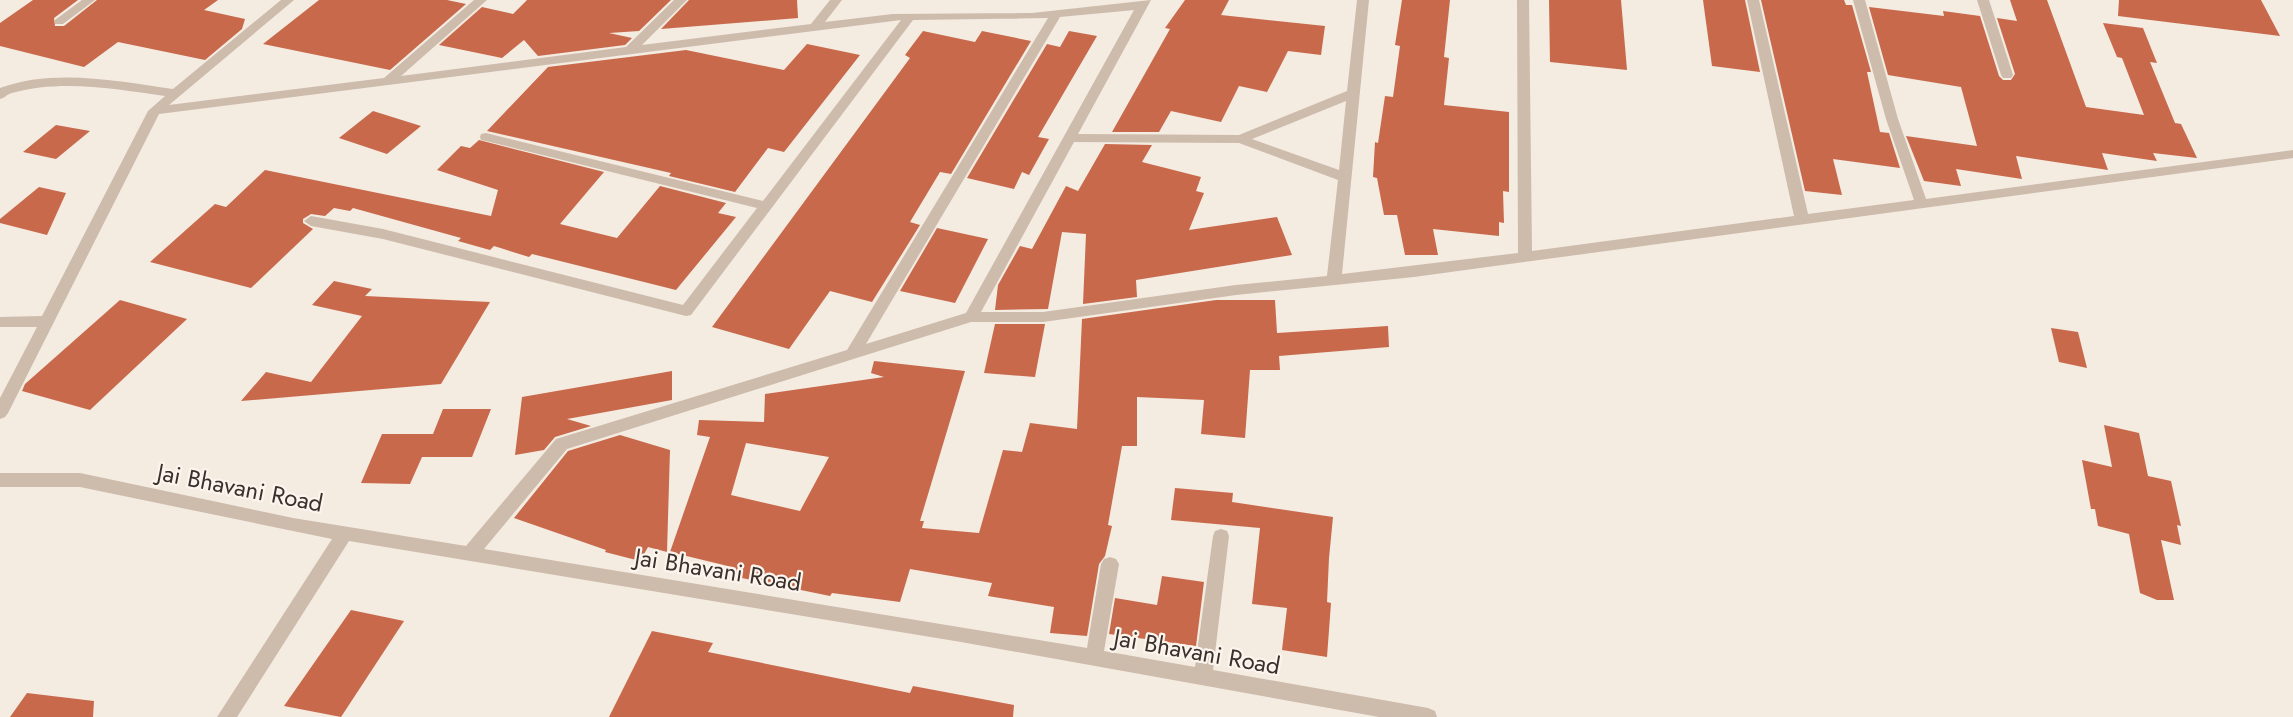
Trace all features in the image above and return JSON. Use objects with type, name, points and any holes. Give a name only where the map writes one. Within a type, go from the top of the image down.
[{"type":"street","points":[[59,22],[89,0]]},
{"type":"street","points":[[0,413],[154,111],[288,0]]},
{"type":"street","points":[[388,81],[481,0]]},
{"type":"street","points":[[629,51],[681,0]]},
{"type":"street","points":[[815,27],[836,0]]},
{"type":"street","points":[[1334,280],[1363,0]]},
{"type":"street","points":[[1523,0],[1525,257]]},
{"type":"street","points":[[1752,0],[1802,220]]},
{"type":"street","points":[[1859,0],[1892,119],[1922,205]]},
{"type":"street","points":[[1983,0],[2007,75]]},
{"type":"street","points":[[154,111],[815,27],[910,17],[1056,14],[1144,3]]},
{"type":"street","points":[[971,317],[1144,3]]},
{"type":"street","points":[[852,354],[1056,14]]},
{"type":"street","points":[[311,220],[383,234],[686,311],[910,17]]},
{"type":"street","points":[[0,94],[5,90],[54,82],[102,83],[175,93]]},
{"type":"street","points":[[1240,139],[1352,94]]},
{"type":"street","points":[[486,137],[766,206]]},
{"type":"street","points":[[1070,138],[1240,139],[1344,177]]},
{"type":"street","points":[[469,554],[562,444],[971,317],[1043,316],[1236,290],[1525,257],[2293,154]]},
{"type":"street","points":[[0,322],[47,321]]},
{"type":"street","name":"Jai Bhavani Road","points":[[0,480],[80,480],[345,533],[1095,658],[1428,717]]},
{"type":"street","points":[[226,717],[345,533]]},
{"type":"street","points":[[1203,677],[1221,536]]},
{"type":"street","points":[[1095,658],[1110,564]]},
{"type":"building","points":[[33,0],[78,0],[54,18],[55,26],[64,26],[97,0],[218,0],[204,10],[245,19],[242,29],[205,60],[118,42],[84,67],[0,46],[0,23]]},
{"type":"building","points":[[319,0],[447,0],[466,4],[390,70],[263,44]]},
{"type":"building","points":[[527,0],[671,0],[639,31],[609,33],[632,38],[625,45],[538,56],[524,40],[502,58],[439,45],[482,7],[513,14]]},
{"type":"building","points":[[689,0],[797,0],[798,18],[661,29]]},
{"type":"building","points":[[1185,0],[1229,0],[1221,15],[1325,26],[1321,55],[1288,51],[1267,92],[1239,86],[1221,122],[1171,111],[1159,132],[1112,132],[1170,29],[1165,28]]},
{"type":"building","points":[[1402,0],[1450,0],[1444,57],[1449,58],[1444,105],[1509,112],[1509,192],[1503,191],[1504,223],[1499,222],[1499,236],[1433,229],[1438,255],[1405,255],[1397,215],[1384,215],[1377,178],[1373,177],[1375,142],[1378,143],[1385,96],[1393,97],[1400,46],[1395,45]]},
{"type":"building","points":[[1549,0],[1621,0],[1627,70],[1550,62]]},
{"type":"building","points":[[1703,0],[1745,0],[1760,72],[1712,66]]},
{"type":"building","points":[[1761,0],[1844,0],[1846,5],[1852,5],[1871,72],[1867,72],[1880,132],[1889,133],[1900,168],[1833,159],[1842,195],[1805,191]]},
{"type":"building","points":[[2010,0],[2047,0],[2086,107],[2144,115],[2122,58],[2117,57],[2103,23],[2143,28],[2157,63],[2150,62],[2175,123],[2181,124],[2197,158],[2153,153],[2157,161],[2102,153],[2108,170],[2016,156],[2022,179],[1956,169],[1961,186],[1924,181],[1906,136],[1977,146],[1961,87],[1888,75],[1869,7],[1944,16],[1943,11],[1980,16],[1999,76],[2003,80],[2011,80],[2015,74],[1997,18],[2017,21]]},
{"type":"building","points":[[2119,0],[2261,0],[2280,36],[2118,16]]},
{"type":"building","points":[[923,31],[975,42],[982,31],[1031,41],[951,174],[940,172],[910,222],[920,225],[872,302],[830,291],[789,349],[712,327],[910,58],[905,55]]},
{"type":"building","points":[[1069,31],[1097,36],[1038,137],[1049,139],[1029,175],[1022,172],[1014,189],[967,178],[1047,44],[1060,47]]},
{"type":"building","points":[[807,44],[860,55],[784,152],[768,148],[735,192],[669,176],[671,173],[487,131],[548,67],[686,50],[784,70]]},
{"type":"building","points":[[373,111],[421,126],[387,154],[339,138]]},
{"type":"building","points":[[56,125],[90,131],[56,159],[23,152]]},
{"type":"building","points":[[479,140],[604,172],[560,224],[617,238],[660,186],[726,203],[718,213],[736,217],[676,290],[532,254],[529,257],[494,246],[490,250],[458,241],[461,238],[353,208],[350,211],[334,208],[325,216],[311,214],[303,219],[303,223],[313,229],[251,288],[150,262],[215,204],[226,207],[265,170],[491,216],[498,190],[437,170],[461,146],[470,148]]},
{"type":"building","points":[[1105,144],[1152,145],[1142,162],[1201,177],[1196,191],[1204,193],[1189,230],[1277,217],[1292,255],[1136,280],[1137,297],[1083,304],[1086,234],[1062,232],[1048,309],[995,310],[998,285],[1020,246],[1032,249],[1066,186],[1078,191]]},
{"type":"building","points":[[39,187],[66,193],[47,235],[0,223],[0,219]]},
{"type":"building","points":[[937,228],[988,239],[955,303],[900,291]]},
{"type":"building","points":[[334,281],[372,289],[365,296],[490,302],[441,384],[241,401],[266,372],[311,382],[362,316],[312,305]]},
{"type":"building","points":[[120,300],[187,319],[90,410],[22,391],[25,384]]},
{"type":"building","points":[[1216,300],[1275,300],[1277,333],[1388,326],[1389,347],[1279,356],[1280,370],[1250,370],[1245,438],[1201,434],[1204,400],[1137,397],[1137,446],[1122,446],[1108,525],[1112,526],[1105,556],[1099,564],[1087,636],[1050,633],[1054,607],[988,596],[992,583],[910,569],[900,602],[832,593],[830,596],[732,576],[736,568],[670,552],[710,437],[697,435],[699,420],[764,422],[765,394],[884,377],[871,373],[874,361],[965,371],[920,521],[924,521],[922,528],[979,533],[1003,450],[1022,452],[1030,423],[1077,429],[1082,319]],"holes":[[[746,443],[829,457],[800,511],[731,495]]]},
{"type":"building","points":[[995,324],[1045,324],[1035,377],[984,373]]},
{"type":"building","points":[[2051,328],[2078,332],[2087,368],[2059,362]]},
{"type":"building","points":[[672,371],[672,400],[567,419],[591,426],[555,437],[544,450],[515,455],[522,397]]},
{"type":"building","points":[[443,409],[491,409],[472,457],[422,457],[410,484],[361,483],[382,434],[433,434]]},
{"type":"building","points":[[2104,425],[2139,433],[2148,476],[2171,481],[2181,526],[2177,525],[2181,545],[2161,540],[2174,600],[2157,600],[2140,593],[2129,534],[2098,526],[2095,509],[2091,509],[2082,460],[2112,467]]},
{"type":"building","points":[[620,435],[670,450],[667,552],[648,547],[640,561],[605,552],[606,550],[514,518],[568,451]]},
{"type":"building","points":[[1175,488],[1233,493],[1232,502],[1333,517],[1327,602],[1331,603],[1327,657],[1282,650],[1287,608],[1252,604],[1260,528],[1171,520]]},
{"type":"building","points":[[1162,576],[1204,582],[1196,646],[1109,634],[1115,598],[1157,605]]},
{"type":"building","points":[[351,610],[404,621],[341,717],[284,706]]},
{"type":"building","points":[[652,631],[713,643],[708,652],[910,693],[913,686],[1014,705],[1013,717],[609,717]]},
{"type":"building","points":[[27,693],[94,701],[93,717],[10,717]]}]
